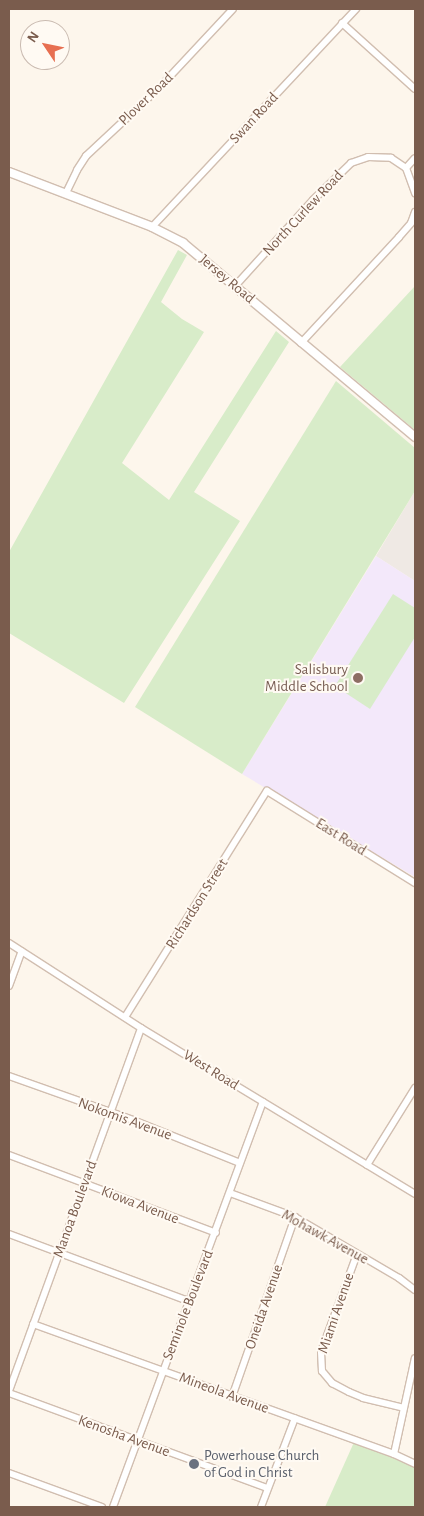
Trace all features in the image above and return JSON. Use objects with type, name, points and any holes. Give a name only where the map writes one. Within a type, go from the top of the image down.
[{"type":"street","name":"Plover Road","points":[[66,193],[86,156],[159,88],[233,9]]},
{"type":"street","name":"Swan Road","points":[[152,227],[356,9]]},
{"type":"street","points":[[342,23],[415,89]]},
{"type":"street","name":"North Curlew Road","points":[[236,285],[330,182],[351,163],[361,159],[382,156],[391,158],[406,168]]},
{"type":"street","points":[[415,158],[406,168],[415,193]]},
{"type":"street","name":"Jersey Road","points":[[9,172],[152,227],[183,243],[236,285],[415,437]]},
{"type":"street","points":[[302,343],[399,237],[411,223],[415,212]]},
{"type":"street","name":"East Road","points":[[267,791],[415,883]]},
{"type":"street","name":"Richardson Street","points":[[125,1017],[267,791]]},
{"type":"street","name":"West Road","points":[[9,943],[141,1028],[415,1194]]},
{"type":"street","points":[[9,986],[22,951]]},
{"type":"street","name":"Manoa Boulevard","points":[[9,1392],[141,1028]]},
{"type":"street","name":"Nokomis Avenue","points":[[9,1076],[110,1112],[240,1163]]},
{"type":"street","points":[[368,1166],[415,1088]]},
{"type":"street","name":"Seminole Boulevard","points":[[113,1507],[162,1370],[216,1233],[263,1102]]},
{"type":"street","name":"Kiowa Avenue","points":[[9,1155],[216,1233]]},
{"type":"street","name":"Mohawk Avenue","points":[[230,1193],[295,1217],[400,1278],[415,1290]]},
{"type":"street","name":"Oneida Avenue","points":[[232,1397],[295,1217]]},
{"type":"street","points":[[9,1234],[188,1301]]},
{"type":"street","name":"Miami Avenue","points":[[357,1254],[321,1352],[322,1371],[332,1383],[349,1392],[363,1398],[404,1408]]},
{"type":"street","name":"Mineola Avenue","points":[[33,1324],[394,1454],[415,1464]]},
{"type":"street","points":[[394,1454],[415,1358]]},
{"type":"street","name":"Kenosha Avenue","points":[[9,1392],[136,1441],[268,1488]]},
{"type":"street","points":[[261,1507],[295,1418]]},
{"type":"street","points":[[9,1473],[102,1507]]},
{"type":"shaded area","points":[[415,491],[415,581],[376,556]]},
{"type":"shaded area","name":"Salisbury Middle School","points":[[376,556],[415,581],[415,877],[242,774]]},
{"type":"green space","points":[[178,250],[187,255],[161,302],[182,319],[204,332],[122,463],[169,500],[276,331],[289,342],[194,492],[240,521],[124,703],[9,633],[9,552]]},
{"type":"green space","points":[[415,286],[415,430],[340,367]]},
{"type":"green space","points":[[336,381],[415,448],[415,491],[242,774],[135,707]]},
{"type":"green space","points":[[393,594],[415,608],[415,637],[370,709],[335,686]]},
{"type":"green space","points":[[355,1440],[415,1465],[415,1507],[325,1507]]},
{"type":"place","name":"Salisbury Middle School","points":[[358,678]]},
{"type":"place","name":"Powerhouse Church of God in Christ","points":[[194,1464]]}]
